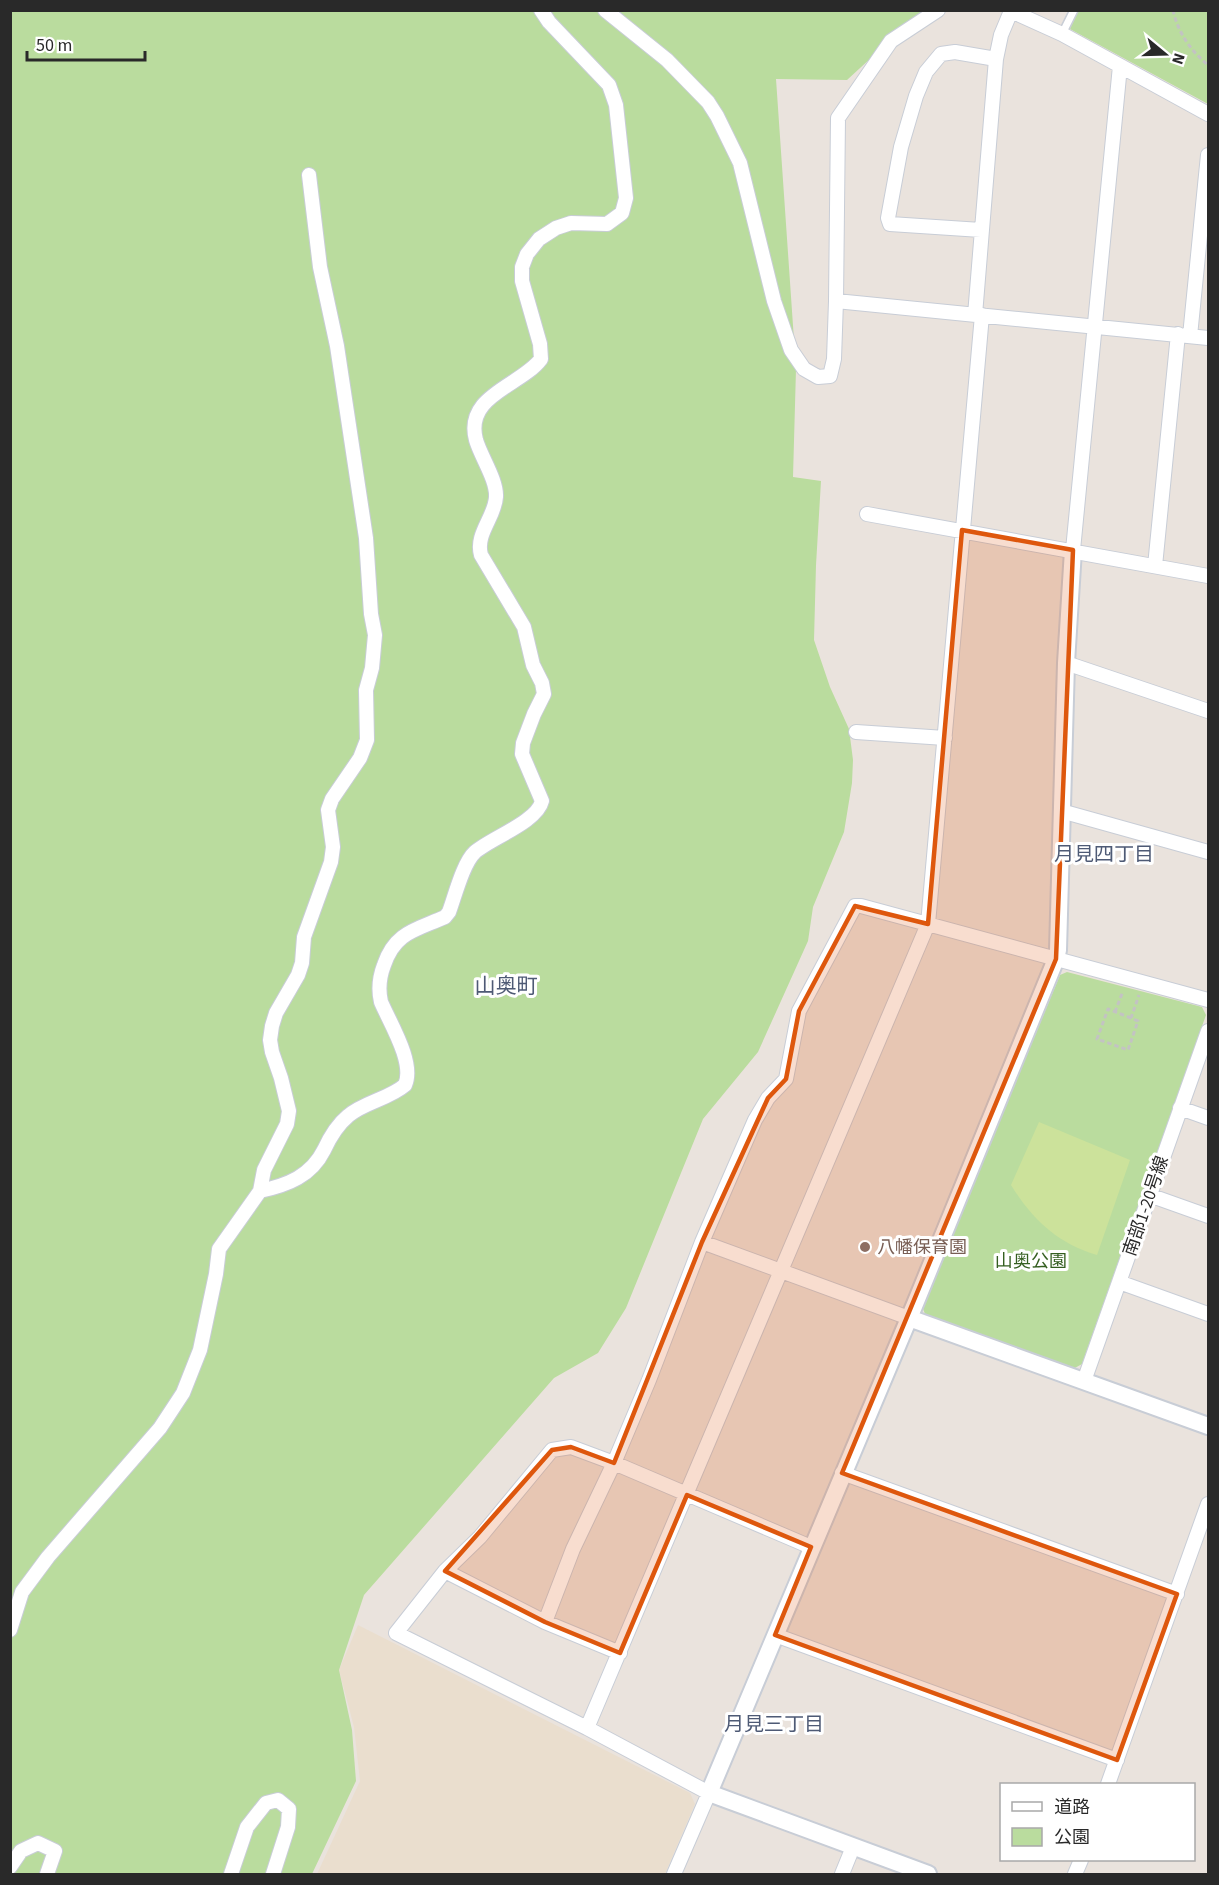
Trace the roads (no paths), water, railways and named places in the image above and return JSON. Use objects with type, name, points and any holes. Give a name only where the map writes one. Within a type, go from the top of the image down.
[{"type":"street","points":[[260,1191],[302,1176],[319,1160],[339,1123],[350,1114],[405,1085],[408,1070],[404,1053],[379,994],[380,977],[390,949],[396,941],[408,934],[445,917],[466,866],[475,852],[517,825],[540,806],[542,801],[522,754],[526,734],[544,694],[542,683],[533,665],[524,627],[481,555],[480,541],[496,498],[495,488],[476,438],[475,424],[481,406],[495,393],[536,366],[541,359],[540,344],[522,281],[522,267],[527,254],[539,239],[556,228],[571,223],[607,224],[622,213],[626,198],[616,105],[609,85],[549,22],[541,10]]},
{"type":"street","points":[[605,10],[667,60],[708,102],[717,116],[740,163],[774,301],[791,350],[804,369],[818,377],[830,376],[834,359],[838,118],[891,41],[938,10]]},
{"type":"street","points":[[588,1728],[928,924],[979,315],[981,230],[996,59],[1001,35],[1011,11],[1062,34],[1209,114]]},
{"type":"street","points":[[981,230],[890,224],[888,218],[901,147],[915,96],[926,72],[941,54],[955,52],[996,59]]},
{"type":"street","points":[[674,1875],[909,1318],[1058,950],[1066,663],[1073,550],[1120,66]]},
{"type":"street","points":[[1155,566],[1209,155]]},
{"type":"street","points":[[10,1630],[22,1592],[48,1557],[160,1428],[183,1393],[200,1350],[216,1275],[219,1249],[260,1191],[264,1170],[287,1124],[289,1111],[270,1040],[272,1026],[276,1013],[298,975],[302,963],[304,937],[331,862],[333,847],[328,810],[332,799],[360,758],[367,740],[366,690],[372,668],[375,635],[366,538],[337,346],[320,267],[309,175]]},
{"type":"street","points":[[836,301],[1209,338]]},
{"type":"street","points":[[867,514],[1209,576]]},
{"type":"street","points":[[1066,663],[1209,711]]},
{"type":"street","points":[[856,732],[945,738]]},
{"type":"street","points":[[1061,811],[1209,852]]},
{"type":"street","points":[[545,1622],[573,1549],[614,1463],[649,1380],[702,1242],[758,1114],[768,1098],[786,1079],[799,1011],[855,906],[1209,999]]},
{"type":"street","name":"南部1-20号線","points":[[1084,1381],[1209,1030]]},
{"type":"street","points":[[1180,1108],[1209,1118]]},
{"type":"street","points":[[1149,1195],[1209,1216]]},
{"type":"street","points":[[702,1242],[1209,1426]]},
{"type":"street","points":[[1119,1282],[1209,1314]]},
{"type":"street","points":[[811,1547],[614,1463],[571,1447],[552,1450],[480,1537],[446,1571],[396,1633],[588,1728],[709,1792],[927,1875]]},
{"type":"street","points":[[842,1473],[1177,1593]]},
{"type":"street","points":[[1109,1783],[1209,1504]]},
{"type":"street","points":[[446,1571],[545,1622],[620,1653]]},
{"type":"street","points":[[775,1635],[1117,1760]]},
{"type":"street","points":[[231,1875],[247,1827],[267,1803],[278,1800],[289,1809],[288,1827],[273,1875]]},
{"type":"street","points":[[10,1867],[21,1851],[38,1843],[56,1851],[47,1875]]},
{"type":"street","points":[[842,1875],[853,1847]]},
{"type":"street","points":[[1075,1875],[1081,1861]]},
{"type":"lane","points":[[1062,34],[1074,10]]},
{"type":"place","name":"八幡保育園","points":[[865,1247]]},
{"type":"district","name":"月見四丁目","points":[[1104,855]]},
{"type":"district","name":"山奥町","points":[[506,986]]},
{"type":"district","name":"月見三丁目","points":[[774,1725]]},
{"type":"park label","name":"山奥公園","points":[[1031,1261]]}]
